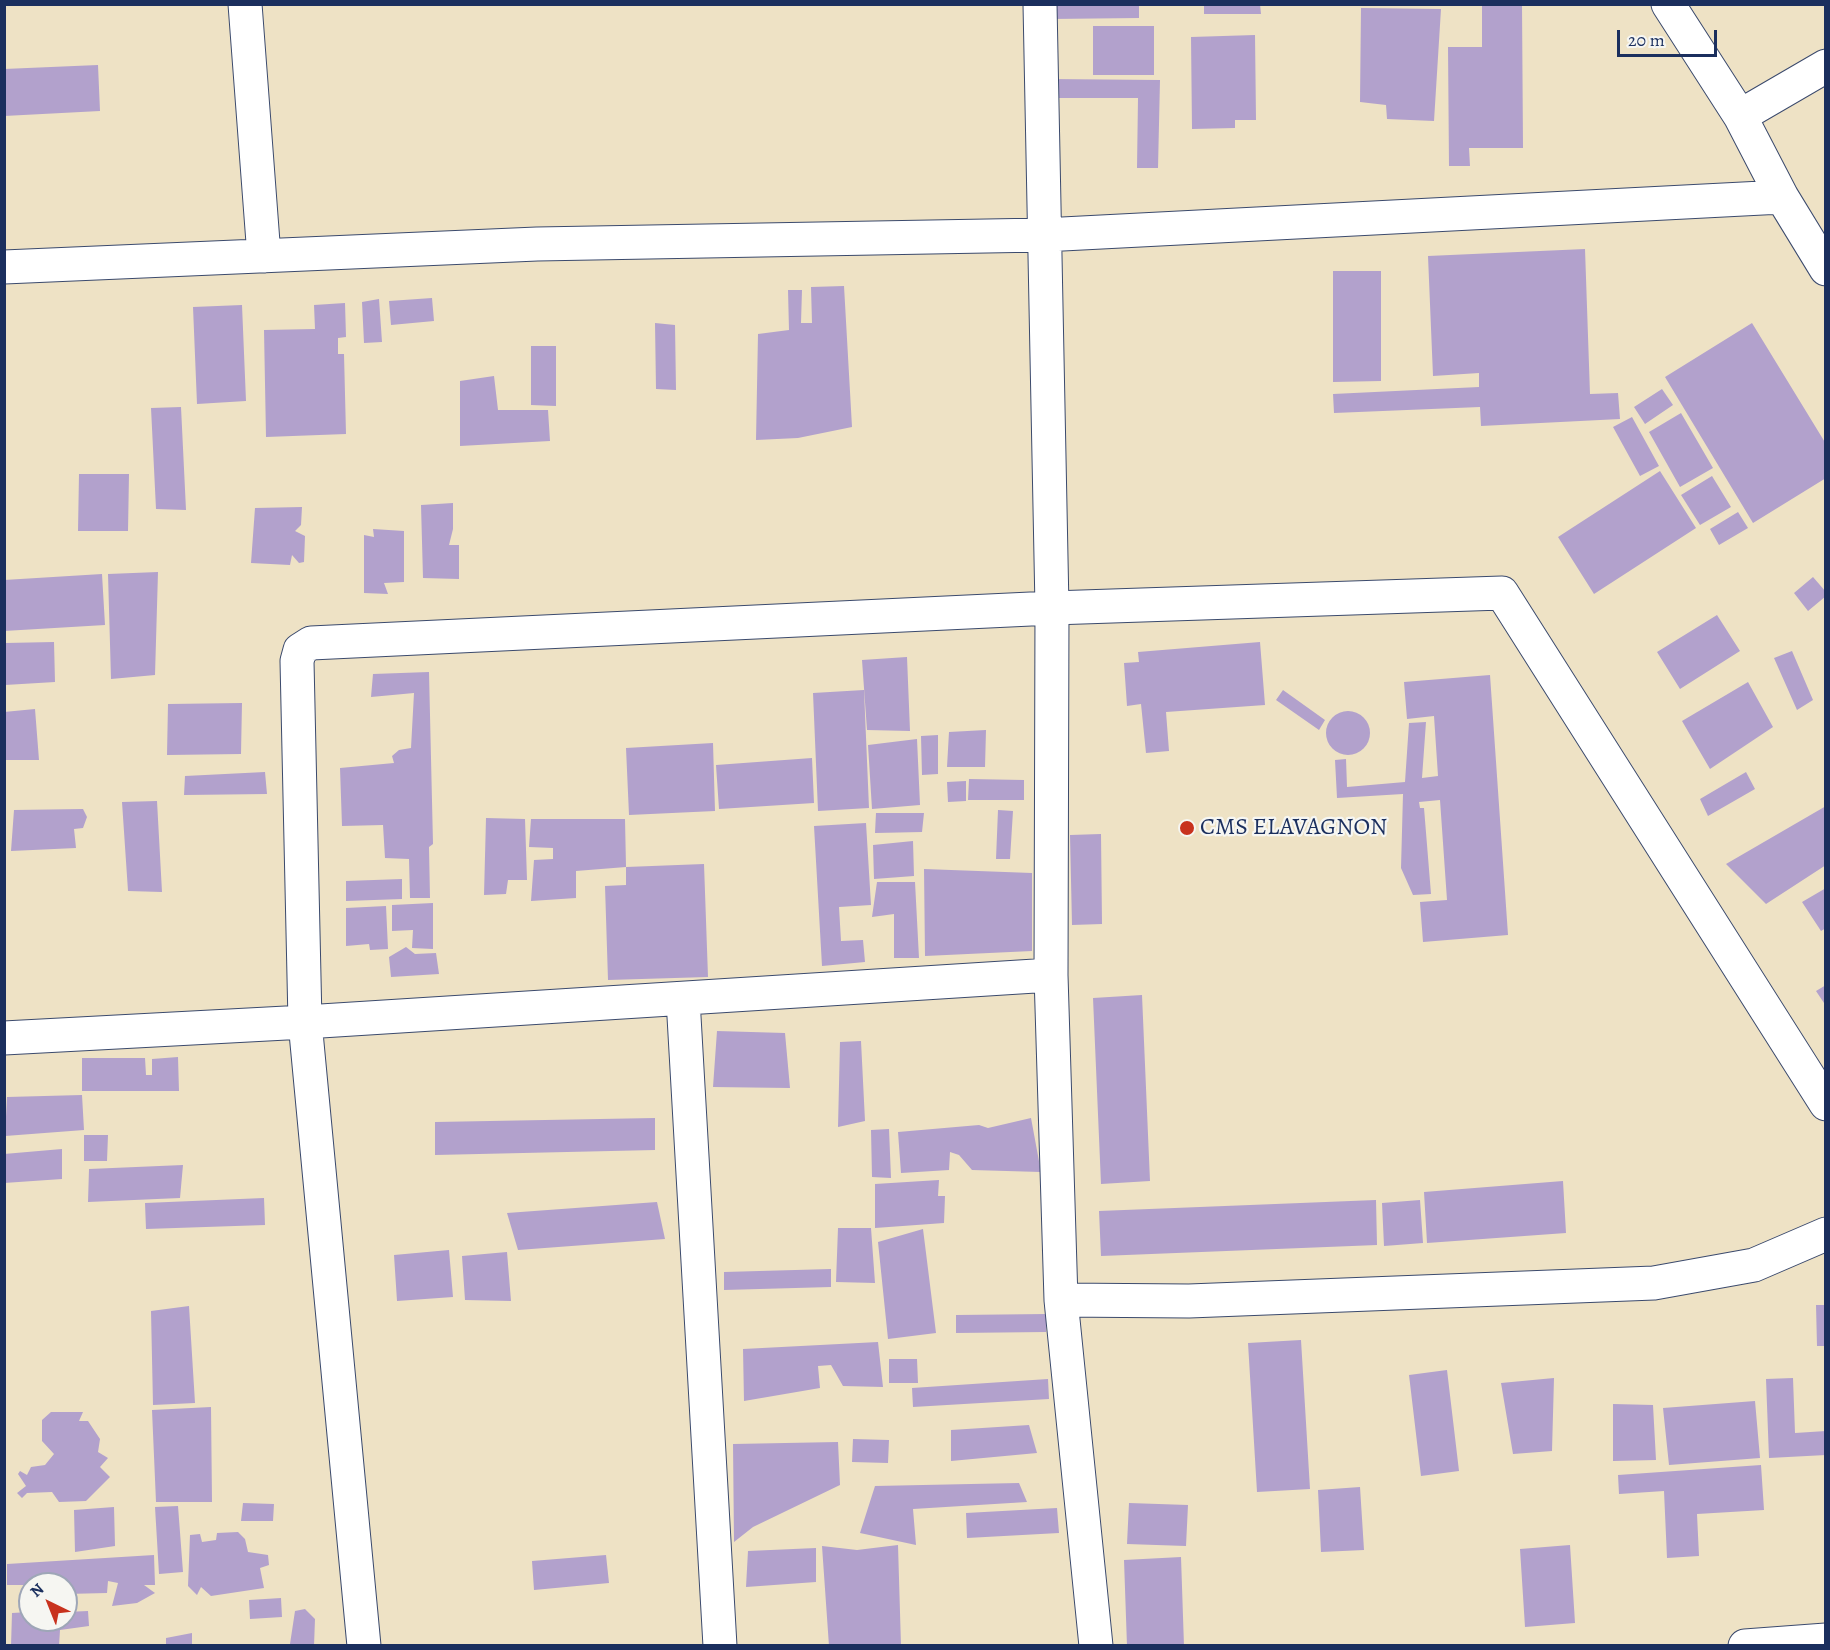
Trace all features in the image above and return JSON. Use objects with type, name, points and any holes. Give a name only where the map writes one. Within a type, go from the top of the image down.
[{"type":"street","points":[[244,4],[264,256]]},
{"type":"street","points":[[1040,4],[1052,608],[1051,975],[1061,1300],[1096,1646]]},
{"type":"street","points":[[1668,4],[1740,116],[1782,197],[1826,270]]},
{"type":"street","points":[[1740,116],[1826,66]]},
{"type":"street","points":[[4,267],[537,244],[1043,235],[1782,197]]},
{"type":"street","points":[[364,1646],[305,1022],[297,654],[311,643],[1052,608],[1502,593],[1826,1104]]},
{"type":"street","points":[[4,1038],[305,1022],[1051,975]]},
{"type":"street","points":[[683,999],[720,1646]]},
{"type":"street","points":[[1061,1300],[1189,1301],[1654,1283],[1754,1265],[1826,1234]]},
{"type":"street","points":[[1745,1646],[1826,1640]]},
{"type":"building","points":[[1050,4],[1139,4],[1139,18],[1051,19]]},
{"type":"building","points":[[1204,4],[1260,4],[1261,14],[1204,14]]},
{"type":"building","points":[[1522,5],[1523,148],[1469,148],[1470,166],[1449,166],[1448,47],[1482,47],[1482,6]]},
{"type":"building","points":[[1361,8],[1441,9],[1434,121],[1387,119],[1386,105],[1360,102]]},
{"type":"building","points":[[1093,26],[1154,26],[1154,75],[1093,75]]},
{"type":"building","points":[[1255,35],[1256,120],[1235,120],[1235,128],[1192,129],[1191,37]]},
{"type":"building","points":[[98,65],[100,111],[4,116],[4,69]]},
{"type":"building","points":[[1049,79],[1160,80],[1158,168],[1137,168],[1138,98],[1049,98]]},
{"type":"building","points":[[1585,249],[1590,394],[1618,393],[1620,419],[1481,426],[1480,407],[1334,413],[1333,394],[1479,387],[1479,373],[1433,376],[1428,256]]},
{"type":"building","points":[[1333,271],[1381,271],[1381,381],[1333,382]]},
{"type":"building","points":[[844,286],[852,427],[798,438],[756,440],[758,334],[789,330],[788,290],[802,290],[801,323],[812,323],[811,287]]},
{"type":"building","points":[[432,298],[434,321],[391,325],[389,301]]},
{"type":"building","points":[[379,299],[382,342],[364,343],[362,302]]},
{"type":"building","points":[[345,303],[346,337],[338,338],[338,354],[344,354],[346,434],[266,437],[264,330],[315,329],[314,305]]},
{"type":"building","points":[[242,305],[246,401],[197,404],[193,307]]},
{"type":"building","points":[[655,323],[675,325],[676,390],[656,389]]},
{"type":"building","points":[[1752,323],[1826,444],[1826,478],[1753,523],[1665,377]]},
{"type":"building","points":[[531,346],[556,346],[556,406],[531,405]]},
{"type":"building","points":[[494,376],[498,410],[548,410],[550,441],[460,446],[460,381]]},
{"type":"building","points":[[1662,389],[1673,405],[1645,424],[1634,407]]},
{"type":"building","points":[[181,407],[186,510],[156,509],[151,408]]},
{"type":"building","points":[[1681,413],[1713,468],[1680,487],[1649,432]]},
{"type":"building","points":[[1632,417],[1659,466],[1640,476],[1613,427]]},
{"type":"building","points":[[1660,471],[1696,528],[1594,594],[1558,537]]},
{"type":"building","points":[[79,474],[129,474],[128,531],[78,531]]},
{"type":"building","points":[[1712,476],[1731,507],[1700,525],[1681,495]]},
{"type":"building","points":[[453,503],[453,529],[449,545],[459,545],[459,579],[423,578],[421,505]]},
{"type":"building","points":[[302,507],[301,525],[295,531],[305,536],[304,562],[299,563],[292,555],[290,565],[251,563],[255,508]]},
{"type":"building","points":[[1738,512],[1748,528],[1719,545],[1710,529]]},
{"type":"building","points":[[373,529],[404,531],[404,582],[384,583],[388,594],[364,593],[364,535],[374,537]]},
{"type":"building","points":[[158,572],[155,675],[111,679],[108,574]]},
{"type":"building","points":[[102,574],[105,625],[4,631],[4,580]]},
{"type":"building","points":[[1813,577],[1826,592],[1826,596],[1808,611],[1794,593]]},
{"type":"building","points":[[1717,615],[1740,651],[1680,689],[1657,652]]},
{"type":"building","points":[[54,642],[55,682],[5,685],[5,643]]},
{"type":"building","points":[[1260,642],[1265,705],[1166,712],[1169,751],[1146,753],[1141,704],[1127,706],[1124,663],[1139,662],[1138,652]]},
{"type":"building","points":[[1792,651],[1813,700],[1797,710],[1774,658]]},
{"type":"building","points":[[907,657],[910,731],[867,730],[862,660]]},
{"type":"building","points":[[429,672],[433,844],[429,847],[430,898],[410,898],[409,859],[385,858],[383,825],[342,826],[340,768],[394,763],[392,756],[399,750],[411,748],[414,693],[371,697],[373,674]]},
{"type":"building","points":[[1490,675],[1508,935],[1423,942],[1420,902],[1447,900],[1440,800],[1419,802],[1420,808],[1424,808],[1431,894],[1413,895],[1401,868],[1403,794],[1337,798],[1335,760],[1346,759],[1347,787],[1405,782],[1409,723],[1426,722],[1422,778],[1438,776],[1434,716],[1407,719],[1404,682]]},
{"type":"building","points":[[1748,682],[1773,727],[1710,769],[1682,721]]},
{"type":"building","points":[[864,690],[869,808],[818,811],[813,693]]},
{"type":"building","points":[[1283,690],[1325,720],[1319,730],[1276,700]]},
{"type":"building","points":[[242,703],[241,754],[167,755],[168,704]]},
{"type":"building","points":[[35,709],[39,760],[4,760],[4,712]]},
{"type":"building","points":[[1348,711],[1363,718],[1370,733],[1363,748],[1348,755],[1333,748],[1326,733],[1333,718]]},
{"type":"building","points":[[986,730],[985,767],[947,767],[949,732]]},
{"type":"building","points":[[938,735],[938,774],[922,775],[921,736]]},
{"type":"building","points":[[917,739],[920,805],[872,809],[868,745]]},
{"type":"building","points":[[713,743],[715,811],[629,815],[626,748]]},
{"type":"building","points":[[812,758],[814,803],[719,809],[716,765]]},
{"type":"building","points":[[265,772],[267,794],[184,795],[185,776]]},
{"type":"building","points":[[1746,772],[1755,789],[1708,816],[1700,799]]},
{"type":"building","points":[[969,779],[1024,780],[1024,800],[968,800]]},
{"type":"building","points":[[966,781],[966,801],[948,802],[947,782]]},
{"type":"building","points":[[157,801],[162,892],[128,891],[122,802]]},
{"type":"building","points":[[1826,806],[1826,865],[1766,904],[1726,864]]},
{"type":"building","points":[[83,809],[87,817],[83,828],[74,829],[76,848],[11,851],[14,810]]},
{"type":"building","points":[[998,810],[1013,811],[1010,859],[996,859]]},
{"type":"building","points":[[876,813],[924,813],[922,832],[875,833]]},
{"type":"building","points":[[486,818],[525,819],[527,880],[508,880],[506,894],[484,895]]},
{"type":"building","points":[[531,819],[625,819],[626,867],[576,871],[576,898],[531,901],[534,860],[553,859],[553,848],[529,847]]},
{"type":"building","points":[[866,823],[871,905],[839,907],[841,941],[863,940],[865,962],[822,966],[814,826]]},
{"type":"building","points":[[1101,834],[1102,924],[1072,925],[1070,835]]},
{"type":"building","points":[[913,841],[914,876],[874,879],[873,845]]},
{"type":"building","points":[[704,864],[708,977],[608,980],[605,886],[626,885],[626,867]]},
{"type":"building","points":[[924,869],[1032,873],[1032,951],[925,956]]},
{"type":"building","points":[[402,879],[402,899],[346,901],[346,881]]},
{"type":"building","points":[[877,882],[915,882],[919,958],[894,958],[894,914],[872,917]]},
{"type":"building","points":[[1826,888],[1826,928],[1821,931],[1802,902]]},
{"type":"building","points":[[433,903],[433,949],[412,948],[413,930],[392,931],[392,905]]},
{"type":"building","points":[[386,906],[388,949],[370,950],[369,944],[346,946],[346,908]]},
{"type":"building","points":[[406,947],[415,954],[436,953],[439,974],[391,977],[389,957]]},
{"type":"building","points":[[1826,985],[1826,1006],[1816,991]]},
{"type":"building","points":[[1142,995],[1150,1181],[1101,1184],[1093,998]]},
{"type":"building","points":[[717,1031],[785,1033],[790,1088],[713,1087]]},
{"type":"building","points":[[861,1041],[865,1121],[838,1127],[840,1042]]},
{"type":"building","points":[[178,1057],[179,1091],[82,1091],[82,1058],[145,1058],[146,1075],[152,1075],[152,1059]]},
{"type":"building","points":[[82,1095],[84,1130],[5,1136],[7,1097]]},
{"type":"building","points":[[655,1118],[655,1150],[435,1155],[435,1122]]},
{"type":"building","points":[[1031,1118],[1041,1172],[972,1170],[959,1155],[950,1152],[949,1170],[901,1173],[898,1132],[979,1125],[988,1128]]},
{"type":"building","points":[[889,1129],[891,1178],[872,1177],[871,1130]]},
{"type":"building","points":[[84,1135],[108,1135],[107,1161],[84,1161]]},
{"type":"building","points":[[62,1149],[62,1179],[4,1183],[4,1154]]},
{"type":"building","points":[[183,1165],[180,1198],[88,1202],[89,1169]]},
{"type":"building","points":[[939,1180],[938,1196],[945,1196],[944,1223],[875,1228],[875,1184]]},
{"type":"building","points":[[1563,1181],[1566,1233],[1427,1243],[1424,1192]]},
{"type":"building","points":[[264,1198],[265,1225],[146,1229],[145,1203]]},
{"type":"building","points":[[1376,1200],[1377,1245],[1101,1256],[1099,1211]]},
{"type":"building","points":[[1420,1200],[1423,1243],[1384,1246],[1382,1203]]},
{"type":"building","points":[[657,1202],[665,1239],[518,1250],[507,1213]]},
{"type":"building","points":[[838,1228],[871,1228],[875,1283],[836,1282]]},
{"type":"building","points":[[923,1229],[936,1333],[888,1339],[878,1242]]},
{"type":"building","points":[[449,1250],[453,1297],[397,1301],[394,1255]]},
{"type":"building","points":[[507,1252],[511,1301],[465,1300],[462,1256]]},
{"type":"building","points":[[831,1269],[831,1287],[724,1290],[724,1272]]},
{"type":"building","points":[[1816,1305],[1826,1305],[1826,1346],[1817,1346]]},
{"type":"building","points":[[189,1306],[195,1403],[153,1405],[151,1311]]},
{"type":"building","points":[[1046,1314],[1046,1332],[956,1333],[956,1315]]},
{"type":"building","points":[[1301,1340],[1310,1489],[1257,1492],[1248,1343]]},
{"type":"building","points":[[878,1342],[883,1387],[843,1386],[831,1365],[818,1366],[820,1388],[744,1401],[743,1349]]},
{"type":"building","points":[[889,1359],[917,1359],[918,1383],[889,1383]]},
{"type":"building","points":[[1447,1370],[1459,1471],[1421,1476],[1409,1375]]},
{"type":"building","points":[[1554,1378],[1552,1451],[1513,1454],[1501,1383]]},
{"type":"building","points":[[1793,1378],[1795,1433],[1826,1431],[1826,1455],[1769,1458],[1766,1379]]},
{"type":"building","points":[[1048,1379],[1049,1399],[913,1407],[912,1388]]},
{"type":"building","points":[[1755,1401],[1760,1458],[1669,1465],[1663,1408]]},
{"type":"building","points":[[1613,1404],[1653,1405],[1656,1460],[1613,1461]]},
{"type":"building","points":[[211,1407],[212,1502],[156,1502],[152,1410]]},
{"type":"building","points":[[51,1412],[83,1412],[79,1421],[88,1421],[100,1439],[98,1452],[108,1458],[100,1467],[110,1477],[86,1501],[59,1502],[52,1492],[27,1493],[22,1498],[17,1493],[26,1486],[18,1474],[20,1471],[27,1475],[31,1467],[45,1465],[54,1454],[42,1441],[42,1420]]},
{"type":"building","points":[[1029,1425],[1037,1453],[951,1461],[951,1430]]},
{"type":"building","points":[[853,1439],[889,1440],[888,1463],[852,1462]]},
{"type":"building","points":[[838,1442],[840,1485],[753,1527],[734,1542],[733,1444]]},
{"type":"building","points":[[1761,1465],[1764,1510],[1697,1514],[1699,1556],[1667,1558],[1664,1491],[1619,1494],[1618,1475]]},
{"type":"building","points":[[1019,1483],[1027,1502],[913,1509],[916,1545],[860,1533],[875,1486]]},
{"type":"building","points":[[1360,1487],[1364,1550],[1321,1552],[1318,1490]]},
{"type":"building","points":[[243,1503],[274,1504],[273,1521],[241,1521]]},
{"type":"building","points":[[1129,1503],[1188,1505],[1186,1546],[1127,1544]]},
{"type":"building","points":[[178,1506],[183,1572],[159,1574],[155,1507]]},
{"type":"building","points":[[114,1507],[115,1546],[75,1552],[74,1510]]},
{"type":"building","points":[[1057,1508],[1059,1533],[967,1538],[966,1513]]},
{"type":"building","points":[[238,1532],[245,1539],[248,1552],[268,1555],[269,1565],[260,1568],[264,1588],[211,1596],[201,1587],[197,1595],[188,1586],[190,1535],[200,1534],[202,1542],[216,1540],[217,1533]]},
{"type":"building","points":[[898,1545],[901,1646],[829,1646],[822,1546],[857,1550]]},
{"type":"building","points":[[1570,1545],[1575,1623],[1525,1627],[1520,1549]]},
{"type":"building","points":[[816,1548],[816,1582],[746,1587],[748,1551]]},
{"type":"building","points":[[154,1555],[155,1585],[144,1585],[155,1593],[137,1603],[112,1606],[118,1583],[108,1581],[107,1593],[78,1594],[78,1572],[18,1572],[18,1585],[7,1585],[7,1564]]},
{"type":"building","points":[[606,1555],[609,1583],[534,1590],[532,1561]]},
{"type":"building","points":[[1181,1557],[1184,1646],[1127,1646],[1124,1560]]},
{"type":"building","points":[[281,1598],[282,1617],[250,1619],[249,1600]]},
{"type":"building","points":[[305,1609],[315,1619],[314,1646],[290,1644],[295,1611]]},
{"type":"building","points":[[78,1611],[88,1611],[89,1626],[78,1628]]},
{"type":"building","points":[[12,1613],[18,1613],[18,1632],[60,1632],[59,1646],[11,1646]]},
{"type":"building","points":[[192,1633],[192,1646],[166,1646],[166,1638]]},
{"type":"place","name":"CMS ELAVAGNON","points":[[1187,828]]}]
